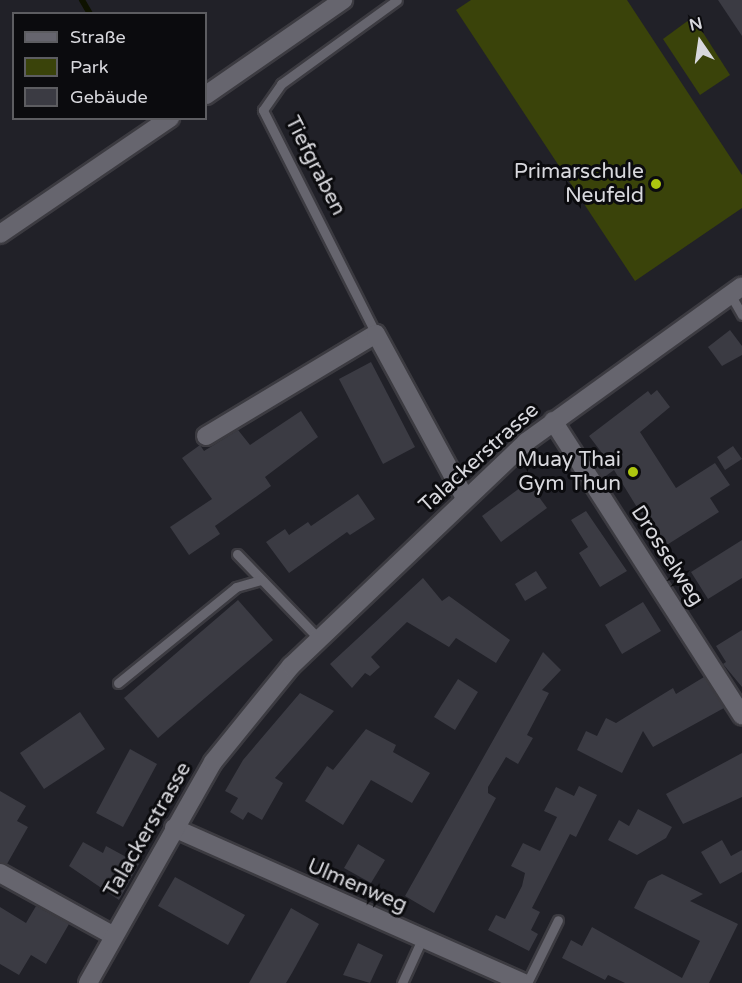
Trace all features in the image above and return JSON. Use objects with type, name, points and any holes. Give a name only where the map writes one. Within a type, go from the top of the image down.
[{"type":"street","points":[[207,94],[343,0]]},
{"type":"street","points":[[0,234],[167,120]]},
{"type":"street","name":"Talackerstrasse","points":[[88,983],[174,828],[231,737],[318,638],[465,498],[553,421],[736,290]]},
{"type":"street","points":[[206,436],[376,334]]},
{"type":"street","name":"Tiefgraben","points":[[376,334],[465,498]]},
{"type":"street","name":"Drosselweg","points":[[553,421],[742,715]]},
{"type":"street","name":"Ulmenweg","points":[[174,828],[525,983]]},
{"type":"street","points":[[0,873],[114,936]]},
{"type":"lane","name":"Tiefgraben","points":[[376,334],[263,110],[281,84],[397,0]]},
{"type":"lane","points":[[736,290],[742,315]]},
{"type":"lane","points":[[237,554],[318,638]]},
{"type":"lane","points":[[118,683],[236,587],[261,579]]},
{"type":"lane","points":[[525,983],[558,920]]},
{"type":"lane","points":[[402,983],[422,939]]},
{"type":"green space","name":"Primarschule Neufeld","points":[[471,0],[627,0],[742,175],[742,208],[635,281],[456,10]]},
{"type":"green space","points":[[693,17],[730,75],[700,95],[663,39]]},
{"type":"building","points":[[718,0],[742,0],[742,36]]},
{"type":"building","points":[[730,330],[742,346],[742,355],[722,366],[708,347]]},
{"type":"building","points":[[371,362],[415,447],[383,464],[339,379]]},
{"type":"building","points":[[657,390],[670,407],[640,432],[676,488],[715,463],[730,485],[710,498],[719,512],[662,548],[614,470],[603,478],[595,465],[605,457],[589,436],[648,391],[651,395]]},
{"type":"building","points":[[301,411],[318,437],[265,477],[271,486],[215,526],[220,534],[189,555],[170,527],[212,499],[182,458],[200,445],[204,451],[238,430],[250,445]]},
{"type":"building","points":[[733,446],[742,459],[725,470],[717,457]]},
{"type":"building","points":[[528,482],[547,508],[501,542],[482,516]]},
{"type":"building","points":[[358,494],[375,519],[350,535],[347,532],[289,573],[266,542],[285,529],[289,535],[308,522],[311,526]]},
{"type":"building","points":[[586,511],[627,571],[600,587],[579,553],[588,547],[571,520]]},
{"type":"building","points":[[742,540],[742,578],[708,599],[691,572]]},
{"type":"building","points":[[536,571],[547,588],[525,601],[515,584]]},
{"type":"building","points":[[423,578],[442,601],[449,596],[510,640],[496,663],[456,638],[449,647],[407,622],[371,657],[380,667],[370,676],[365,673],[352,688],[330,664]]},
{"type":"building","points":[[238,600],[273,640],[158,738],[124,698]]},
{"type":"building","points":[[643,602],[661,631],[622,654],[605,625]]},
{"type":"building","points":[[742,630],[742,687],[723,664],[726,662],[716,646]]},
{"type":"building","points":[[543,652],[561,670],[542,690],[549,693],[527,735],[533,738],[518,764],[506,757],[488,787],[488,793],[496,798],[434,913],[405,896]]},
{"type":"building","points":[[704,677],[724,708],[653,747],[643,731],[622,773],[577,750],[586,731],[597,736],[606,718],[616,723],[673,688],[676,694]]},
{"type":"building","points":[[458,679],[478,692],[455,730],[434,717]]},
{"type":"building","points":[[300,693],[334,711],[275,778],[283,783],[262,820],[248,812],[243,820],[230,812],[238,798],[225,791],[243,760]]},
{"type":"building","points":[[80,712],[105,749],[44,789],[20,753]]},
{"type":"building","points":[[366,729],[396,745],[393,752],[430,773],[412,803],[371,780],[343,825],[305,801],[327,766],[333,770]]},
{"type":"building","points":[[130,749],[157,764],[123,827],[96,813]]},
{"type":"building","points":[[742,753],[742,797],[683,824],[666,794]]},
{"type":"building","points":[[579,786],[597,795],[576,837],[570,834],[532,908],[540,912],[531,930],[538,934],[529,951],[488,930],[496,915],[505,919],[522,886],[525,873],[511,866],[523,843],[540,851],[557,817],[544,811],[556,787],[574,796]]},
{"type":"building","points":[[0,791],[26,806],[17,821],[28,827],[7,864],[0,862]]},
{"type":"building","points":[[638,809],[672,827],[666,838],[637,855],[608,840],[619,820],[629,826]]},
{"type":"building","points":[[722,840],[731,856],[742,850],[742,872],[720,884],[701,852]]},
{"type":"building","points":[[83,842],[103,853],[106,846],[139,864],[119,900],[69,866]]},
{"type":"building","points":[[358,844],[385,860],[371,883],[344,868]]},
{"type":"building","points":[[662,874],[703,894],[690,901],[738,924],[709,983],[625,983],[608,975],[605,980],[562,958],[571,940],[582,946],[592,927],[682,978],[700,941],[634,908],[648,881]]},
{"type":"building","points":[[175,877],[245,915],[228,945],[158,906]]},
{"type":"building","points":[[36,906],[69,924],[46,964],[31,955],[19,975],[0,964],[0,907],[26,923]]},
{"type":"building","points":[[291,908],[319,924],[292,973],[286,983],[249,983]]},
{"type":"building","points":[[358,943],[383,955],[370,983],[343,975]]},
{"type":"waterway","points":[[82,0],[89,12]]},
{"type":"place","name":"Primarschule Neufeld","points":[[656,184]]},
{"type":"place","name":"Muay Thai Gym Thun","points":[[633,472]]}]
